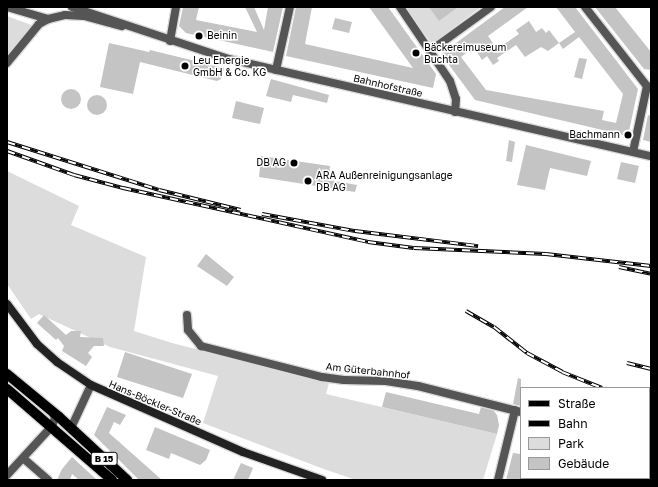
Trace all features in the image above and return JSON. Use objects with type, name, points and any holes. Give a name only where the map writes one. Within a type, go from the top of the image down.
[{"type":"main road","name":"Hans-Böckler-Straße","points":[[7,304],[37,344],[57,362],[91,385],[243,452],[322,480]]},
{"type":"main road","name":"B 15","points":[[7,374],[50,409],[127,480]]},
{"type":"main road","name":"B 15","points":[[7,389],[52,426],[112,480]]},
{"type":"street","name":"Bahnhofstraße","points":[[72,7],[122,26]]},
{"type":"street","points":[[170,41],[176,7]]},
{"type":"street","points":[[276,70],[290,7]]},
{"type":"street","points":[[400,7],[430,51],[455,92],[455,112]]},
{"type":"street","points":[[430,51],[491,7]]},
{"type":"street","points":[[585,7],[649,84],[632,152]]},
{"type":"street","points":[[7,8],[48,19]]},
{"type":"street","name":"Bahnhofstraße","points":[[48,19],[65,15],[84,16],[276,70],[651,156]]},
{"type":"street","points":[[7,63],[38,24],[48,19]]},
{"type":"street","name":"Am Güterbahnhof","points":[[187,314],[188,330],[201,346],[322,377],[344,380],[386,381],[418,386],[518,411]]},
{"type":"street","points":[[71,428],[91,385]]},
{"type":"street","points":[[7,475],[52,426],[54,418],[50,409]]},
{"type":"street","points":[[498,480],[518,411]]},
{"type":"street","points":[[23,458],[48,480]]},
{"type":"green space","points":[[405,7],[481,7],[432,44]]},
{"type":"green space","points":[[7,16],[34,26],[7,59]]},
{"type":"green space","points":[[7,171],[79,206],[71,225],[146,257],[134,331],[172,343],[329,383],[326,394],[497,434],[483,480],[356,480],[321,468],[203,423],[218,376],[110,347],[39,314],[31,319],[7,284]]},
{"type":"building","points":[[183,7],[199,7],[196,20],[257,32],[245,7],[254,7],[264,30],[268,7],[283,7],[273,52],[186,33],[179,26]]},
{"type":"building","points":[[296,7],[312,7],[305,44],[413,68],[369,7],[388,7],[436,74],[433,88],[286,56]]},
{"type":"building","points":[[429,7],[458,7],[439,21]]},
{"type":"building","points":[[505,7],[528,7],[488,36],[497,49],[519,34],[516,30],[529,21],[536,32],[542,28],[546,33],[549,30],[559,43],[575,32],[556,7],[575,7],[638,89],[628,136],[475,100],[441,54]],"holes":[[[579,37],[623,94],[616,123],[602,120],[604,111],[486,90],[461,57],[474,47],[482,60],[487,56],[493,65],[499,61],[497,58],[516,45],[525,57],[541,47],[548,51],[559,43],[563,49]]]},
{"type":"building","points":[[595,7],[615,7],[651,52],[651,70],[644,69]]},
{"type":"building","points":[[335,18],[352,22],[349,33],[332,29]]},
{"type":"building","points":[[109,43],[149,52],[150,50],[224,68],[221,79],[217,81],[140,62],[133,94],[100,87]]},
{"type":"building","points":[[579,58],[587,59],[582,79],[574,77]]},
{"type":"building","points":[[271,79],[329,95],[327,103],[293,95],[291,102],[266,96]]},
{"type":"building","points":[[67,89],[75,89],[81,95],[81,103],[75,109],[67,109],[61,103],[61,95]]},
{"type":"building","points":[[97,95],[104,98],[107,105],[104,112],[97,115],[90,112],[87,105],[90,98]]},
{"type":"building","points":[[236,101],[264,108],[260,124],[232,118]]},
{"type":"building","points":[[648,115],[651,116],[651,142],[643,140]]},
{"type":"building","points":[[509,140],[515,142],[512,162],[506,161]]},
{"type":"building","points":[[526,145],[591,161],[587,176],[550,168],[545,190],[517,185]]},
{"type":"building","points":[[261,156],[330,166],[329,180],[357,185],[355,192],[259,177]]},
{"type":"building","points":[[621,162],[639,166],[635,183],[617,179]]},
{"type":"building","points":[[206,254],[234,277],[227,286],[197,266]]},
{"type":"building","points":[[44,315],[66,335],[71,331],[81,331],[80,337],[103,338],[104,346],[94,346],[88,353],[92,357],[86,366],[62,351],[64,346],[58,338],[56,340],[37,323]]},
{"type":"building","points":[[125,352],[192,374],[183,398],[117,377]]},
{"type":"building","points":[[518,378],[521,379],[520,406],[513,404]]},
{"type":"building","points":[[386,392],[479,414],[481,407],[493,410],[497,415],[499,425],[497,434],[382,407]]},
{"type":"building","points":[[107,407],[126,415],[120,425],[114,422],[109,433],[162,480],[139,480],[94,435]]},
{"type":"building","points":[[155,427],[210,450],[206,460],[200,465],[171,453],[169,459],[146,450]]},
{"type":"building","points":[[513,453],[520,454],[521,480],[506,480]]},
{"type":"building","points":[[72,457],[97,480],[79,480],[72,474],[70,480],[57,480],[62,469]]},
{"type":"building","points":[[241,463],[253,468],[248,480],[233,480]]},
{"type":"railway","points":[[7,142],[159,190],[241,210]]},
{"type":"railway","points":[[7,151],[74,175],[123,188],[368,242],[414,248],[546,254],[651,266]]},
{"type":"railway","points":[[262,214],[355,231],[478,246]]},
{"type":"railway","points":[[619,267],[651,274]]},
{"type":"railway","points":[[466,311],[494,327],[527,353],[562,372],[600,387]]},
{"type":"railway","points":[[627,363],[651,369]]},
{"type":"place","name":"Beinin","points":[[199,36]]},
{"type":"place","name":"Bäckereimuseum Buchta","points":[[416,53]]},
{"type":"place","name":"Leu Energie GmbH & Co. KG","points":[[185,66]]},
{"type":"place","name":"Bachmann","points":[[628,135]]},
{"type":"place","name":"DB AG","points":[[294,163]]},
{"type":"place","name":"ARA Außenreinigungsanlage DB AG","points":[[308,181]]}]
